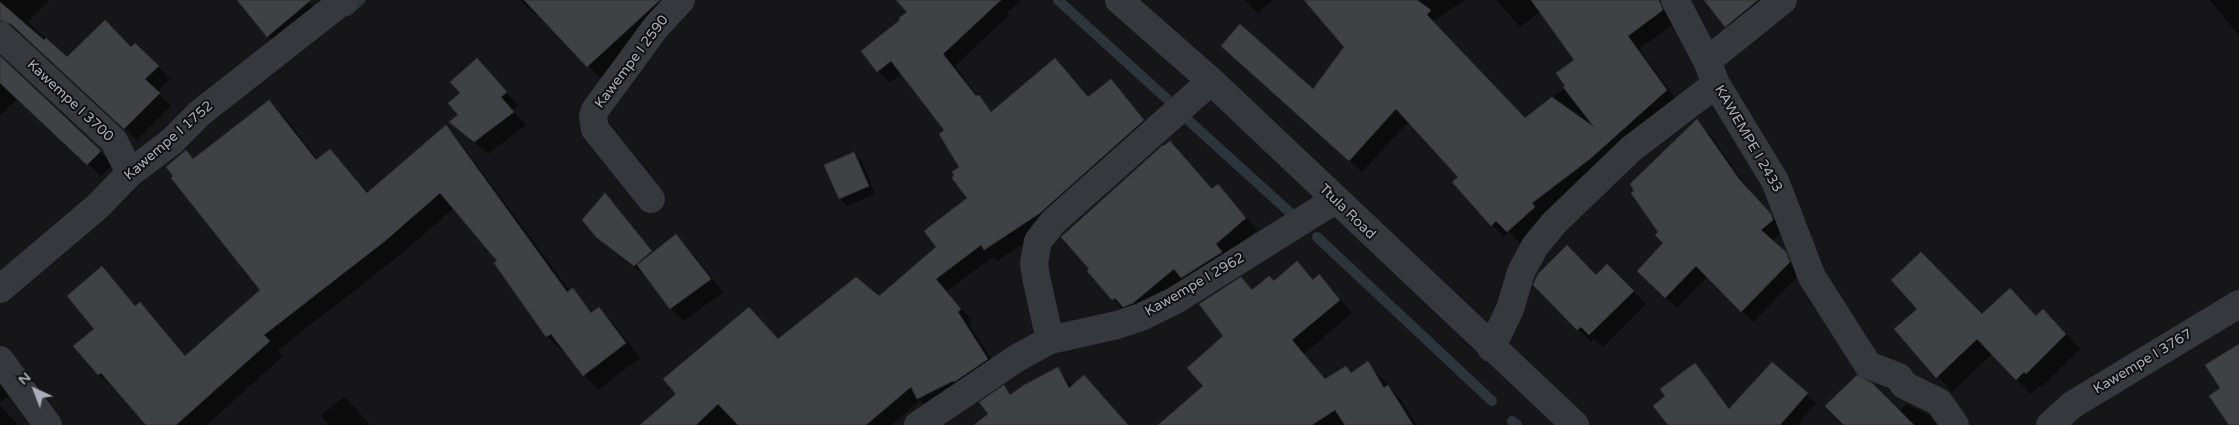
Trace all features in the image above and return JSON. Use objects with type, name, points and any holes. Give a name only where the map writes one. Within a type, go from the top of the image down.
[{"type":"street","name":"Kawempe I 1752","points":[[0,289],[98,206],[130,173],[172,142],[200,113],[344,0]]},
{"type":"street","name":"Kawempe I 2590","points":[[651,199],[595,129],[593,116],[594,110],[656,27],[682,0]]},
{"type":"street","name":"Ttula Road","points":[[1119,0],[1211,81],[1491,348],[1575,425]]},
{"type":"street","name":"KAWEMPE I 2433","points":[[1674,0],[1711,73],[1775,181],[1812,277],[1868,365],[1899,377],[1904,386],[1939,402],[1955,425]]},
{"type":"street","points":[[1491,348],[1510,309],[1521,272],[1535,246],[1547,231],[1711,73],[1783,0]]},
{"type":"street","name":"Kawempe I 3700","points":[[0,35],[114,140],[130,173]]},
{"type":"street","points":[[1050,340],[1034,263],[1038,242],[1053,222],[1211,81]]},
{"type":"street","name":"Kawempe I 2962","points":[[918,425],[1017,358],[1050,340],[1117,325],[1140,317],[1174,300],[1335,200]]},
{"type":"street","name":"Kawempe I 3767","points":[[2050,425],[2072,405],[2239,304]]},
{"type":"street","points":[[0,360],[48,425]]},
{"type":"building","points":[[237,0],[311,0],[267,37]]},
{"type":"building","points":[[524,0],[660,0],[587,67]]},
{"type":"building","points":[[896,0],[1001,0],[943,54],[976,96],[979,95],[991,112],[1055,58],[1088,97],[1111,79],[1144,120],[1040,213],[984,250],[981,245],[936,279],[961,309],[958,312],[988,359],[954,382],[917,399],[911,387],[866,425],[738,425],[718,404],[696,425],[640,425],[676,394],[663,379],[749,307],[778,339],[856,277],[879,296],[936,247],[924,231],[967,198],[952,178],[954,175],[952,172],[959,167],[939,134],[944,130],[891,61],[877,72],[861,51],[900,20],[899,18],[907,12]]},
{"type":"building","points":[[1304,0],[1417,0],[1431,10],[1427,15],[1525,118],[1552,97],[1594,127],[1563,87],[1565,86],[1556,73],[1574,60],[1531,0],[1659,0],[1663,10],[1628,36],[1667,90],[1590,159],[1532,203],[1535,207],[1507,232],[1496,221],[1491,226],[1452,182],[1458,177],[1396,109],[1349,161],[1221,46],[1240,24],[1313,89],[1344,47]]},
{"type":"building","points":[[1704,0],[1758,0],[1725,27]]},
{"type":"building","points":[[0,2],[67,57],[105,20],[131,47],[135,43],[159,66],[145,79],[160,93],[124,129],[11,24],[0,20]]},
{"type":"building","points":[[0,56],[101,151],[87,165],[0,83]]},
{"type":"building","points":[[477,58],[507,92],[501,97],[514,112],[474,142],[449,122],[458,115],[448,103],[460,93],[450,82]]},
{"type":"building","points":[[269,100],[316,160],[330,149],[367,193],[446,125],[567,292],[573,288],[591,313],[599,307],[626,343],[583,376],[551,334],[546,337],[494,263],[497,261],[440,193],[385,241],[264,335],[270,341],[176,425],[146,425],[101,373],[98,375],[73,346],[94,329],[67,296],[102,266],[135,306],[140,302],[185,356],[260,290],[171,178],[173,176],[166,167],[186,150],[193,159]]},
{"type":"building","points":[[1697,119],[1739,179],[1771,214],[1773,220],[1761,230],[1786,252],[1790,262],[1741,312],[1696,266],[1665,298],[1637,271],[1663,243],[1655,235],[1658,232],[1631,193],[1634,191],[1630,184]]},
{"type":"building","points":[[1170,141],[1212,189],[1218,184],[1246,218],[1216,244],[1222,252],[1181,278],[1174,269],[1133,303],[1123,307],[1115,298],[1112,300],[1087,271],[1089,269],[1061,237],[1163,145]]},
{"type":"building","points":[[854,152],[869,186],[839,199],[824,165]]},
{"type":"building","points":[[605,193],[652,251],[634,266],[596,237],[582,220]]},
{"type":"building","points":[[676,234],[711,279],[670,309],[637,265]]},
{"type":"building","points":[[1567,245],[1596,275],[1607,264],[1634,291],[1589,335],[1581,327],[1577,330],[1533,285],[1538,274]]},
{"type":"building","points":[[1921,252],[1982,314],[2010,288],[2036,316],[2043,309],[2066,334],[2026,374],[2024,372],[2016,380],[1977,339],[1936,378],[1894,329],[1917,309],[1891,280]]},
{"type":"building","points":[[1297,261],[1313,280],[1319,274],[1340,300],[1292,340],[1325,379],[1346,366],[1351,373],[1368,361],[1384,388],[1388,385],[1413,425],[1345,425],[1335,410],[1312,425],[1158,425],[1203,386],[1187,368],[1223,336],[1199,304],[1241,277],[1252,290],[1269,276],[1274,281]]},
{"type":"building","points":[[2239,344],[2239,425],[2229,425],[2209,396],[2220,388],[2205,365]]},
{"type":"building","points":[[1772,362],[1808,393],[1780,425],[1668,425],[1653,406],[1665,396],[1660,389],[1695,363],[1729,409]]},
{"type":"building","points":[[1058,367],[1069,388],[1084,375],[1128,425],[974,425],[988,414],[979,402],[1004,385],[1010,395],[1024,385]]},
{"type":"building","points":[[1857,375],[1872,383],[1914,425],[1844,425],[1825,406]]},
{"type":"waterway","points":[[348,11],[360,0]]},
{"type":"waterway","points":[[1058,0],[1167,99]]},
{"type":"waterway","points":[[1188,120],[1296,218]]},
{"type":"waterway","points":[[1317,237],[1492,401]]},
{"type":"waterway","points":[[1512,421],[1517,425]]}]
